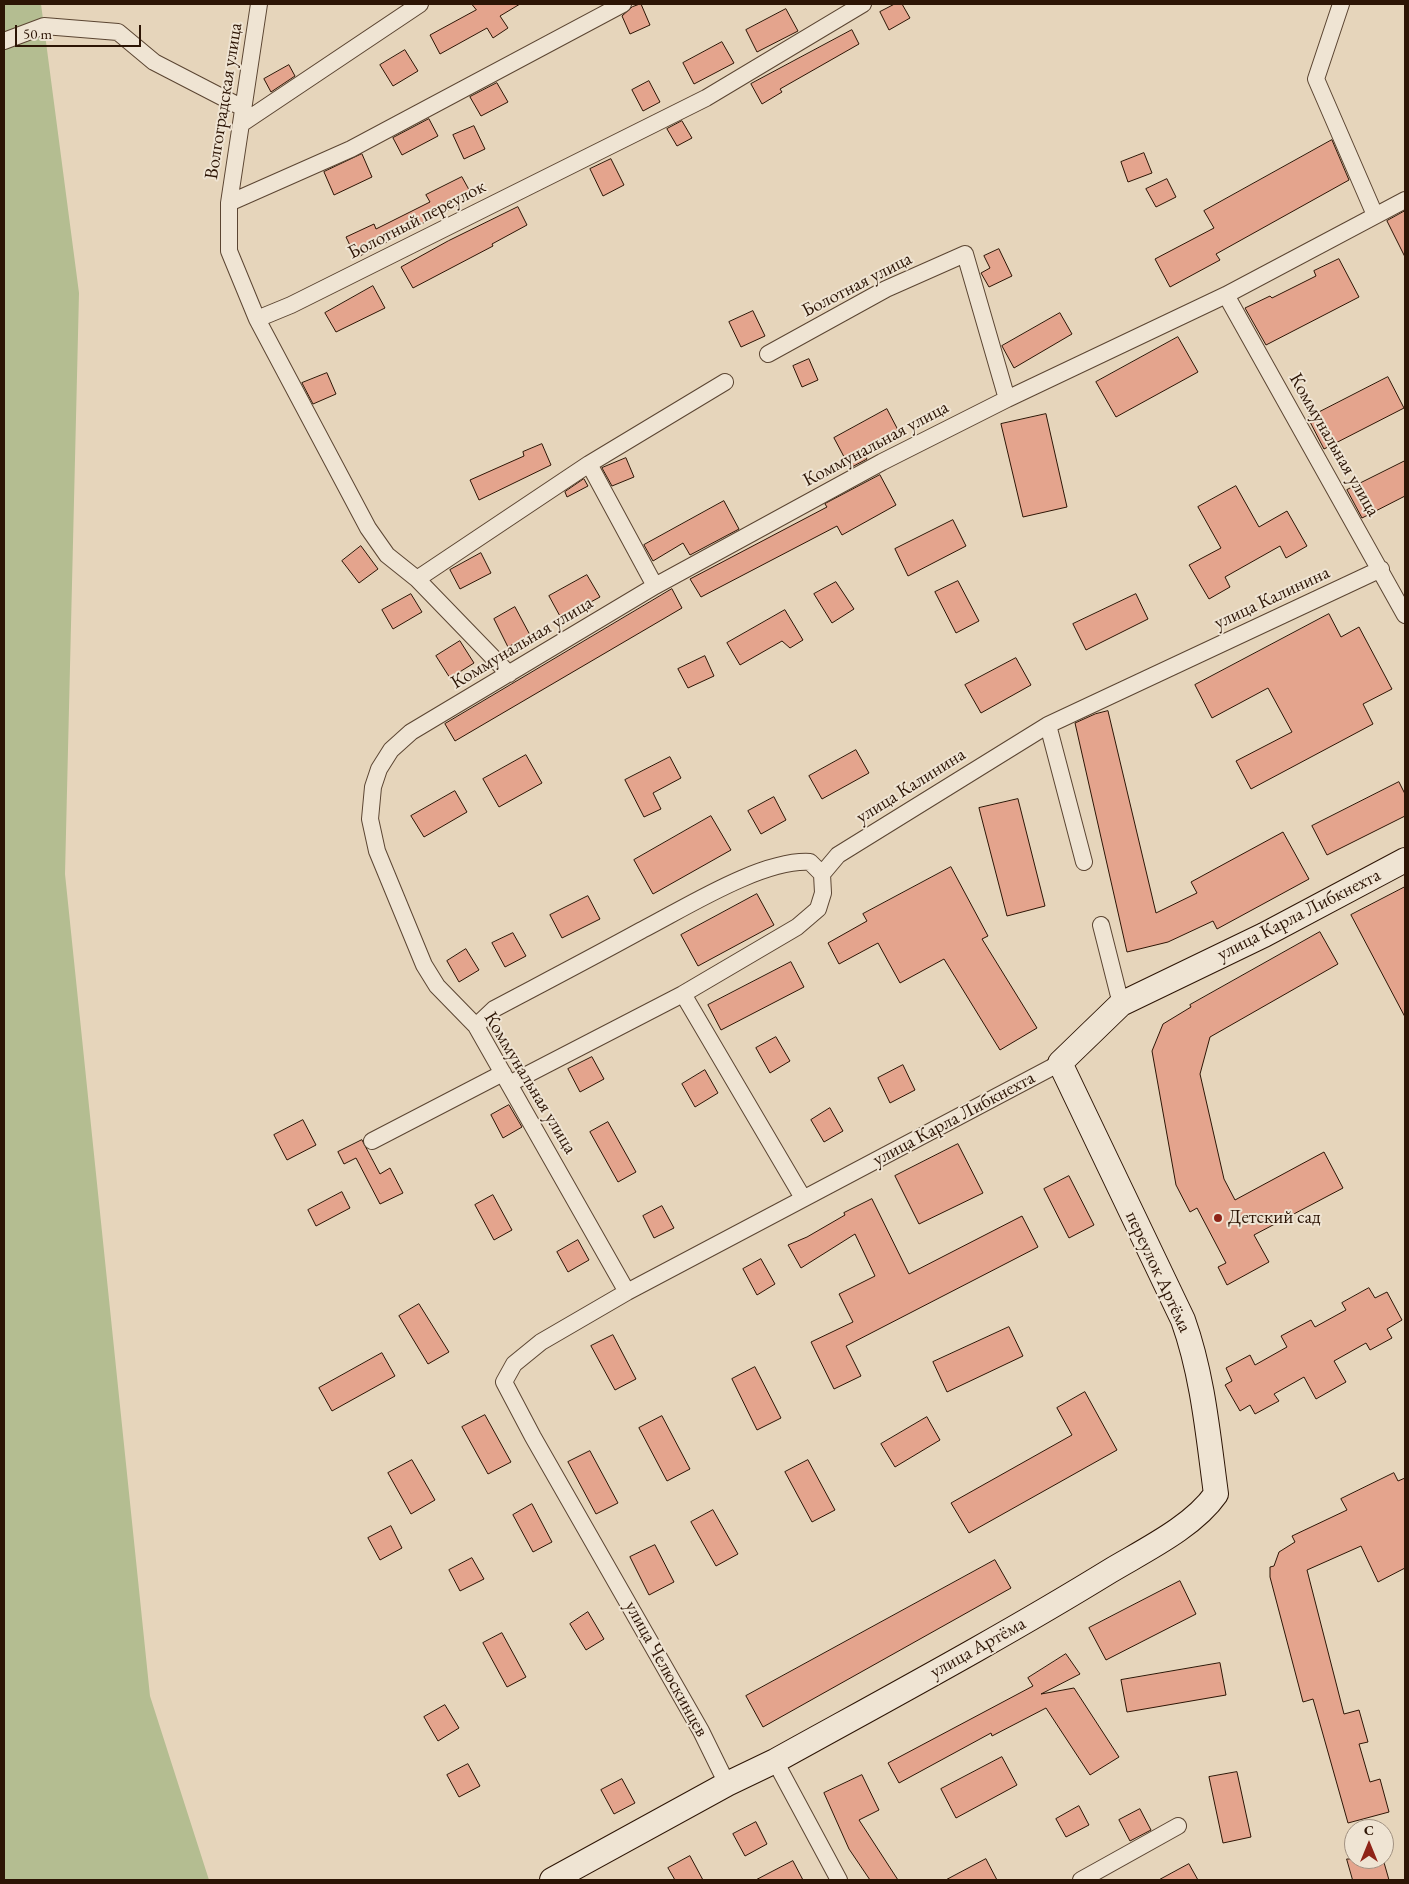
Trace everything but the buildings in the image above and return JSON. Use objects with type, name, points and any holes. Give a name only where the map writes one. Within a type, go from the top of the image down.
[{"type":"street","name":"Волгоградская улица","points":[[257,318],[229,251],[229,203],[259,4]]},
{"type":"street","points":[[4,41],[44,26],[118,32],[154,62],[242,116],[420,4]]},
{"type":"street","points":[[229,203],[351,149],[623,4]]},
{"type":"street","name":"Болотный переулок","points":[[257,318],[291,305],[706,98],[863,4]]},
{"type":"street","points":[[1341,4],[1316,79],[1374,215]]},
{"type":"street","name":"Коммунальная улица","points":[[627,1292],[476,1026],[437,986],[424,965],[377,851],[372,834],[370,802],[379,769],[392,750],[411,732],[655,586],[882,462],[1006,399],[1226,295],[1405,200]]},
{"type":"street","name":"Болотная улица","points":[[768,354],[886,289],[965,254],[1006,399]]},
{"type":"street","name":"Коммунальная улица","points":[[1226,295],[1381,569],[1405,615]]},
{"type":"street","points":[[257,318],[368,528],[388,555],[417,579],[509,674]]},
{"type":"street","points":[[417,579],[589,464],[725,382]]},
{"type":"street","points":[[589,464],[655,586]]},
{"type":"street","name":"улица Калинина","points":[[822,874],[838,855],[1048,725],[1381,569]]},
{"type":"street","points":[[1048,725],[1084,862]]},
{"type":"street","name":"улица Карла Либкнехта","points":[[504,1382],[514,1364],[541,1342],[627,1292],[1060,1063],[1121,1004],[1264,935],[1405,860]]},
{"type":"street","points":[[372,1141],[683,994],[809,919],[818,909],[823,893],[822,874],[810,862],[801,862],[757,874],[713,893],[494,1009],[476,1026]]},
{"type":"street","points":[[1101,925],[1121,1004]]},
{"type":"street","points":[[683,994],[803,1198]]},
{"type":"street","name":"переулок Артёма","points":[[1060,1063],[1183,1320],[1192,1346],[1199,1376],[1216,1494]]},
{"type":"street","name":"улица Челюскинцев","points":[[504,1382],[533,1437],[701,1731],[727,1784]]},
{"type":"street","name":"улица Артёма","points":[[727,1784],[774,1762],[1061,1601],[1196,1516],[1216,1494]]},
{"type":"street","points":[[774,1762],[839,1880]]},
{"type":"street","points":[[552,1880],[727,1784]]},
{"type":"street","points":[[1081,1880],[1178,1826]]},
{"type":"green space","points":[[4,4],[41,4],[79,293],[65,874],[150,1696],[209,1880],[4,1880]]},
{"type":"place","name":"Детский сад","points":[[1218,1218]]}]
